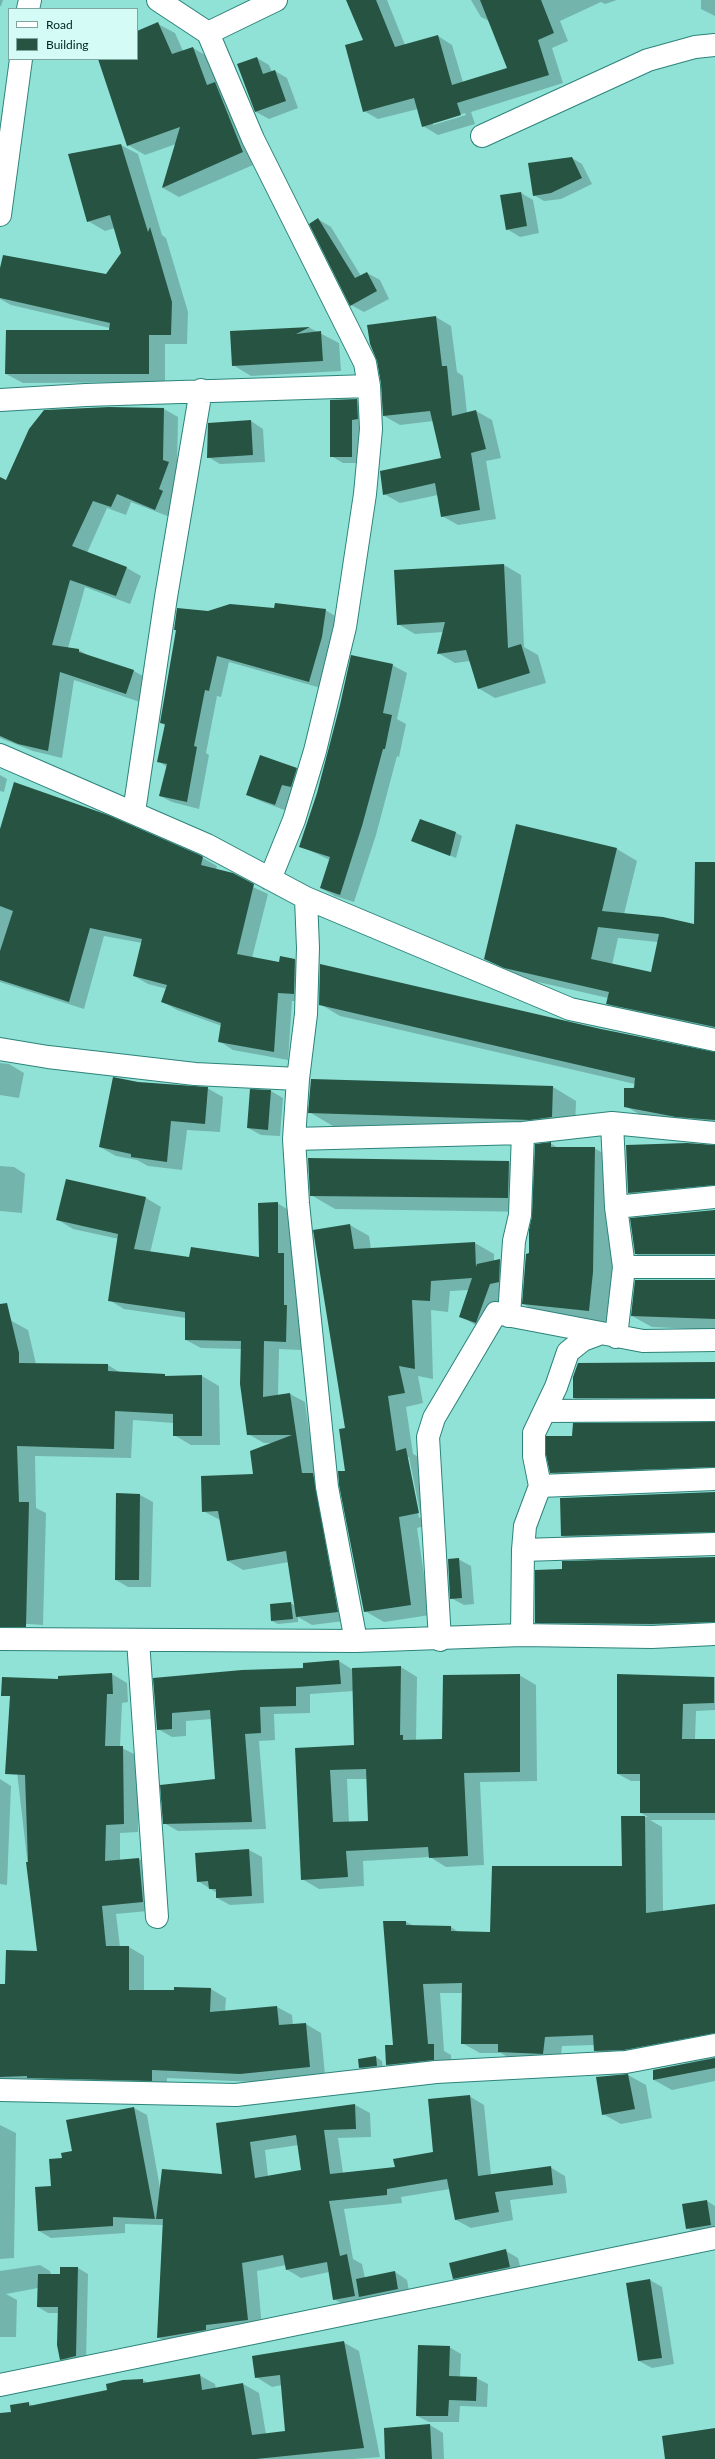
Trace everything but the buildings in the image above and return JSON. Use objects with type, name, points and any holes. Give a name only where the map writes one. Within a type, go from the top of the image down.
[{"type":"street","points":[[158,0],[208,33],[253,139],[365,363],[369,386],[370,429],[365,494],[345,627],[314,751],[296,812],[270,879]]},
{"type":"street","points":[[208,33],[276,0]]},
{"type":"street","points":[[482,136],[648,60],[695,47],[715,45]]},
{"type":"street","points":[[0,215],[21,60]]},
{"type":"street","points":[[0,400],[201,390],[369,386]]},
{"type":"street","points":[[134,812],[166,597],[201,390]]},
{"type":"street","points":[[0,755],[207,845],[306,898],[570,1009],[715,1040]]},
{"type":"street","points":[[306,898],[308,948],[306,1014],[298,1079],[294,1139],[298,1203],[327,1487],[356,1641]]},
{"type":"street","points":[[0,1049],[48,1057],[195,1074],[298,1079]]},
{"type":"street","points":[[294,1139],[524,1133],[612,1123],[715,1133]]},
{"type":"street","points":[[608,1336],[624,1267],[616,1207],[612,1123]]},
{"type":"street","points":[[510,1316],[514,1241],[520,1215],[524,1133]]},
{"type":"street","points":[[616,1207],[715,1198]]},
{"type":"street","points":[[624,1267],[715,1267]]},
{"type":"street","points":[[440,1640],[428,1437],[434,1418],[493,1316],[500,1312],[510,1316],[608,1336],[643,1341],[715,1340]]},
{"type":"street","points":[[522,1635],[524,1526],[540,1486],[534,1456],[534,1433],[546,1411],[568,1352],[583,1340],[608,1336]]},
{"type":"street","points":[[546,1411],[715,1410]]},
{"type":"street","points":[[540,1486],[715,1479]]},
{"type":"street","points":[[523,1550],[715,1544]]},
{"type":"street","points":[[0,1639],[356,1641],[440,1640],[522,1635],[652,1636],[715,1634]]},
{"type":"street","points":[[138,1640],[158,1917]]},
{"type":"street","points":[[0,2090],[236,2095],[436,2072],[626,2062],[715,2044]]},
{"type":"street","points":[[0,2386],[715,2238]]}]
